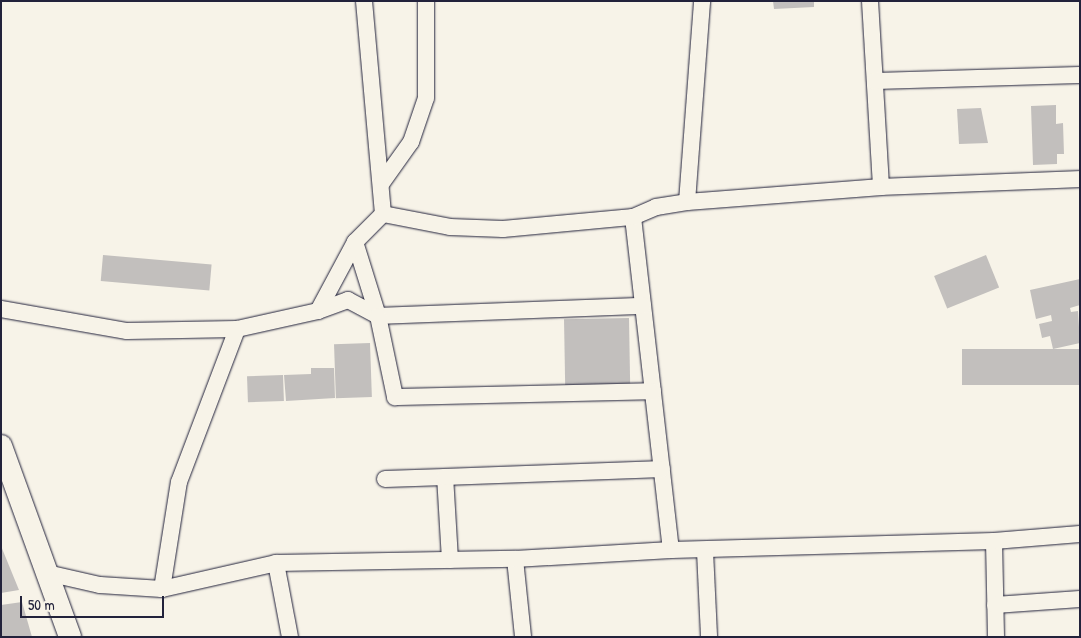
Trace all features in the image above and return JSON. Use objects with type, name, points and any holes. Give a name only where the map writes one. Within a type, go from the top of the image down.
[{"type":"street","points":[[318,311],[355,242],[383,214],[364,1]]},
{"type":"street","points":[[381,184],[412,142],[426,98],[426,1]]},
{"type":"street","points":[[687,202],[702,1]]},
{"type":"street","points":[[870,1],[881,188]]},
{"type":"street","points":[[875,81],[1080,75]]},
{"type":"street","points":[[383,214],[450,227],[503,229],[632,217],[656,207],[687,202],[881,188],[1080,179]]},
{"type":"street","points":[[632,217],[671,550]]},
{"type":"street","points":[[355,242],[378,316],[395,397],[652,391]]},
{"type":"street","points":[[1,309],[127,331],[238,328],[318,311],[348,300],[378,316],[643,306]]},
{"type":"street","points":[[162,589],[179,482],[238,328]]},
{"type":"street","points":[[1,446],[70,637]]},
{"type":"street","points":[[385,479],[662,469]]},
{"type":"street","points":[[446,477],[450,560]]},
{"type":"street","points":[[47,573],[100,585],[162,589],[276,563],[515,559],[671,550],[705,551],[994,541],[1080,534]]},
{"type":"street","points":[[994,541],[996,637]]},
{"type":"street","points":[[705,551],[709,637]]},
{"type":"street","points":[[515,559],[523,637]]},
{"type":"street","points":[[276,563],[290,637]]},
{"type":"street","points":[[995,605],[1080,599]]},
{"type":"building","points":[[773,1],[814,1],[814,7],[774,9]]},
{"type":"building","points":[[1056,105],[1056,124],[1063,123],[1064,154],[1057,154],[1057,164],[1033,165],[1031,106]]},
{"type":"building","points":[[981,108],[988,143],[959,144],[957,109]]},
{"type":"building","points":[[103,255],[212,264],[209,290],[101,281]]},
{"type":"building","points":[[986,255],[999,287],[947,308],[934,276]]},
{"type":"building","points":[[1080,279],[1080,305],[1070,308],[1071,312],[1078,311],[1080,343],[1053,349],[1050,336],[1042,338],[1039,324],[1052,321],[1051,315],[1036,319],[1030,290]]},
{"type":"building","points":[[629,318],[630,386],[565,387],[564,319]]},
{"type":"building","points":[[370,343],[372,397],[336,398],[334,344]]},
{"type":"building","points":[[962,349],[1080,349],[1080,385],[962,385]]},
{"type":"building","points":[[311,368],[334,368],[335,398],[286,401],[284,375],[311,374]]},
{"type":"building","points":[[283,375],[284,401],[248,402],[247,376]]},
{"type":"building","points":[[1,546],[19,590],[1,593]]},
{"type":"building","points":[[22,602],[32,637],[1,637],[1,605]]}]
